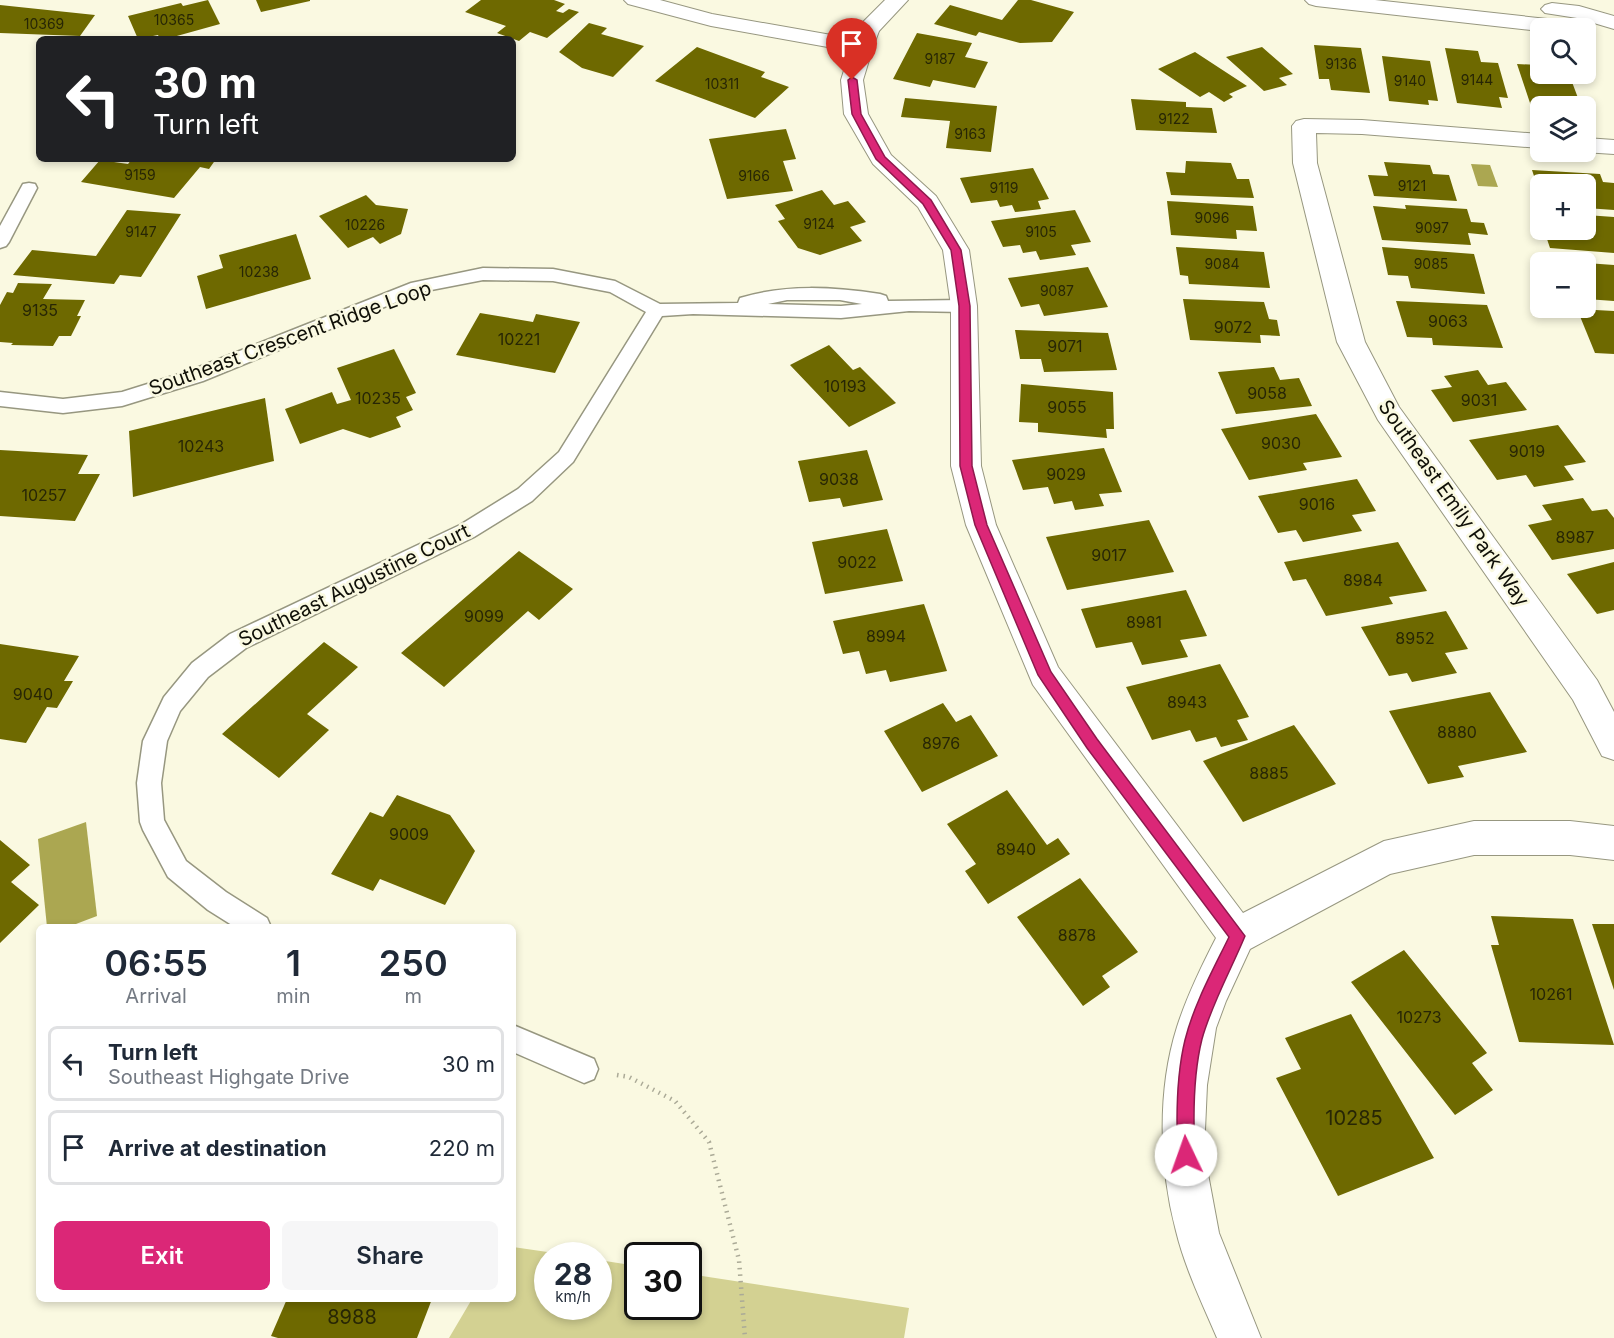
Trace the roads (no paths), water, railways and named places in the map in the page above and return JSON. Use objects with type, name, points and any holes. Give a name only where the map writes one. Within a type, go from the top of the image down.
[{"type":"street","points":[[636,0],[711,20],[862,47]]},
{"type":"street","points":[[897,0],[870,29],[862,47],[852,80],[856,114],[881,159],[927,202],[956,250],[964,306],[966,466],[981,525],[1045,675],[1092,743],[1238,936]]},
{"type":"street","points":[[1316,0],[1530,23]]},
{"type":"street","points":[[1464,0],[1579,12],[1614,24]]},
{"type":"street","points":[[1596,27],[1614,24]]},
{"type":"street","name":"Southeast Emily Park Way","points":[[1530,140],[1362,127],[1305,126],[1305,163],[1351,342],[1388,413],[1585,690],[1614,745]]},
{"type":"street","points":[[1596,146],[1614,147]]},
{"type":"street","points":[[1239,1338],[1194,1220],[1187,1176],[1184,1114],[1194,1040],[1216,979],[1238,936],[1384,858],[1474,838],[1570,837],[1614,843]]},
{"type":"lane","points":[[0,242],[29,188]]},
{"type":"lane","name":"Southeast Crescent Ridge Loop","points":[[0,399],[63,406],[122,399],[196,376],[417,287],[483,274],[553,275],[615,287],[657,310],[841,312],[909,304],[964,306]]},
{"type":"lane","name":"Southeast Augustine Court","points":[[253,924],[217,901],[177,869],[152,822],[148,783],[155,741],[172,704],[200,670],[238,641],[467,531],[525,495],[566,457],[657,310]]},
{"type":"lane","points":[[516,1039],[584,1069]]}]
